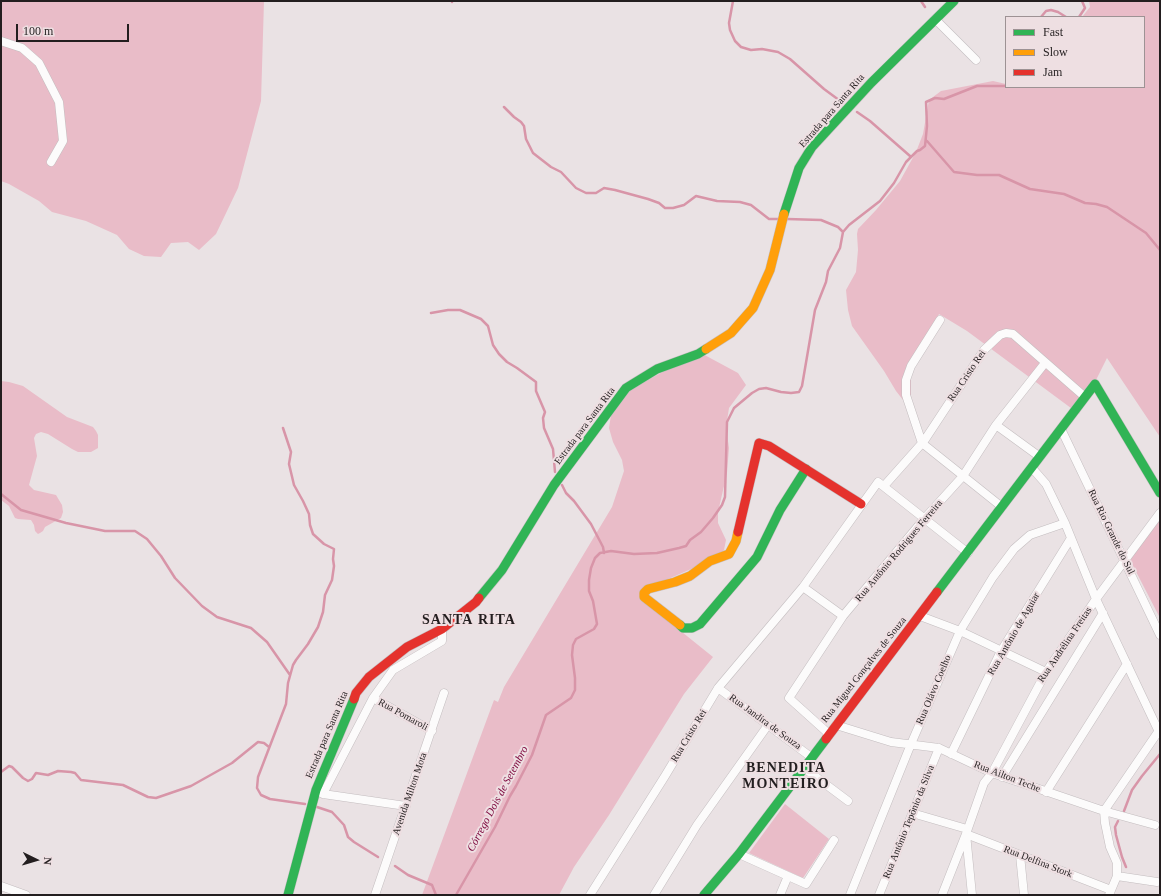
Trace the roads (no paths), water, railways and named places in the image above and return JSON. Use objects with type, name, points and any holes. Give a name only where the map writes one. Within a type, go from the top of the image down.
[{"type":"street","name":"Estrada para Santa Rita","points":[[288,895],[320,792],[356,693],[369,677],[407,647],[442,629],[476,602],[502,570],[554,485],[626,388],[657,369],[698,354],[730,333],[753,308],[770,270],[788,199],[799,168],[812,147],[871,83],[954,1]]},
{"type":"street","points":[[935,19],[976,60]]},
{"type":"street","points":[[1,41],[22,48],[39,63],[59,102],[63,141],[50,162]]},
{"type":"street","points":[[940,320],[911,366],[906,380],[906,395],[922,443],[1002,507]]},
{"type":"street","name":"Rua Cristo Rei","points":[[590,895],[665,776],[718,688],[803,587],[861,504],[922,443],[984,350],[1000,335],[1006,333],[1013,334],[1085,398]]},
{"type":"street","name":"Rua Antônio Rodrigues Ferreira","points":[[828,734],[789,698],[843,616],[924,519],[963,476],[996,425],[1045,363]]},
{"type":"street","name":"Rua Miguel Gonçalves de Souza","points":[[704,895],[739,854],[828,734],[920,616],[1095,384],[1160,493]]},
{"type":"street","points":[[996,425],[1040,457]]},
{"type":"street","name":"Rua Rio Grande do Sul","points":[[1061,429],[1160,635]]},
{"type":"street","points":[[806,469],[780,510],[757,557],[700,624],[692,628],[683,628],[644,597],[644,593],[648,589],[675,582],[690,576],[710,561],[729,554],[736,541],[759,443],[769,446],[806,469],[861,504]]},
{"type":"street","points":[[1032,468],[1046,484],[1065,523],[1096,598],[1160,732],[1104,811],[1110,847],[1117,863],[1117,876],[1110,892]]},
{"type":"street","points":[[881,484],[968,553]]},
{"type":"street","name":"Rua Andrélina Freitas","points":[[942,895],[984,783],[992,773],[1046,672],[1096,598],[1160,513]]},
{"type":"street","name":"Rua Olávo Coelho","points":[[850,895],[911,744],[960,631],[993,577],[1014,549],[1030,535],[1065,523]]},
{"type":"street","name":"Rua Antônio de Aguiar","points":[[951,754],[1001,652],[1071,538]]},
{"type":"street","points":[[803,587],[843,616]]},
{"type":"street","name":"Rua Andrélina Freitas","points":[[1002,777],[1103,613]]},
{"type":"street","points":[[920,616],[960,631],[1001,652],[1046,672]]},
{"type":"street","points":[[406,806],[320,792],[373,698],[394,670],[442,640],[442,629]]},
{"type":"street","points":[[1046,792],[1127,664]]},
{"type":"street","name":"Rua Jandira de Souza","points":[[718,688],[812,757]]},
{"type":"street","name":"Avenida Milton Mota","points":[[375,895],[444,693]]},
{"type":"street","name":"Rua Pomaroli","points":[[373,698],[432,731]]},
{"type":"street","points":[[654,895],[697,825],[768,725]]},
{"type":"street","name":"Rua Ailton Teche","points":[[836,725],[891,742],[939,748],[1002,777],[1104,811],[1155,825]]},
{"type":"street","name":"Rua Antônio Tepônio da Silva","points":[[879,895],[939,748]]},
{"type":"street","points":[[804,768],[848,801]]},
{"type":"street","points":[[912,814],[966,831],[972,895]]},
{"type":"street","name":"Rua Delfina Stork","points":[[966,831],[1110,892]]},
{"type":"street","points":[[739,854],[806,884],[834,840]]},
{"type":"street","points":[[1020,855],[1024,895]]},
{"type":"street","points":[[780,895],[788,876]]},
{"type":"street","points":[[1117,876],[1157,882]]},
{"type":"street","points":[[1,886],[26,895]]},
{"type":"waterway","points":[[733,1],[729,23],[730,30],[735,41],[741,47],[751,50],[762,49],[778,52],[790,59],[824,89],[843,103]]},
{"type":"waterway","points":[[921,1],[925,7]]},
{"type":"waterway","name":"Córrego Dois de Setembro","points":[[1080,16],[1085,8],[1082,1]]},
{"type":"waterway","name":"Córrego Dois de Setembro","points":[[1042,16],[1046,11],[1051,10],[1064,16]]},
{"type":"waterway","name":"Córrego Dois de Setembro","points":[[456,895],[495,827],[532,755],[546,715],[571,698],[575,690],[572,655],[573,645],[576,639],[594,629],[597,624],[593,601],[589,591],[591,568],[595,558],[600,553],[611,551],[634,554],[657,553],[679,548],[686,546],[690,540],[701,532],[722,505],[725,497],[727,422],[734,408],[759,389],[766,388],[791,393],[799,392],[802,386],[815,310],[826,282],[828,271],[840,248],[843,232],[849,225],[880,201],[894,183],[906,162],[917,151],[925,146],[927,126],[926,102],[935,98],[944,99],[977,86],[1005,86]]},
{"type":"waterway","points":[[504,107],[524,126],[526,139],[533,153],[551,167],[561,172],[576,188],[586,193],[596,193],[604,188],[615,190],[648,199],[659,203],[665,208],[673,208],[684,205],[696,196],[717,201],[740,202],[751,205],[769,219],[780,219]]},
{"type":"waterway","points":[[857,112],[870,121],[910,156]]},
{"type":"waterway","points":[[927,141],[954,172],[977,175],[999,175],[1030,189],[1064,194],[1085,203],[1107,207],[1146,233],[1160,250]]},
{"type":"waterway","points":[[787,219],[821,220],[838,227],[843,232]]},
{"type":"waterway","points":[[431,313],[448,310],[460,310],[481,319],[488,326],[493,345],[499,354],[507,362],[536,382],[536,391],[545,412],[543,418],[544,428],[553,449],[555,472]]},
{"type":"waterway","points":[[283,428],[291,452],[289,464],[294,485],[309,514],[313,534],[324,544],[334,549],[334,566],[332,580],[325,595],[323,612],[318,627],[293,665],[288,683],[286,704],[258,777],[257,788],[261,795],[270,799],[305,804]]},
{"type":"waterway","points":[[562,485],[566,493],[574,501],[591,524],[603,547],[604,553]]},
{"type":"waterway","points":[[1,494],[21,510],[66,523],[105,531],[135,531],[147,539],[161,556],[175,578],[202,606],[217,617],[251,628],[267,642],[290,675]]},
{"type":"waterway","points":[[1,772],[9,766],[28,781],[32,779],[36,773],[48,775],[58,771],[71,772],[75,773],[81,780],[123,785],[148,797],[156,798],[191,786],[232,763],[258,742],[264,743],[269,747]]},
{"type":"waterway","points":[[1124,811],[1132,790],[1160,754]]},
{"type":"waterway","points":[[317,807],[332,812],[344,825],[348,837],[378,857]]},
{"type":"waterway","points":[[1118,821],[1115,827],[1116,835],[1126,867]]},
{"type":"waterway","points":[[395,866],[408,875],[432,885],[436,895]]},
{"type":"district","name":"SANTA RITA","points":[[469,620]]},
{"type":"district","name":"BENEDITA MONTEIRO","points":[[786,776]]}]
